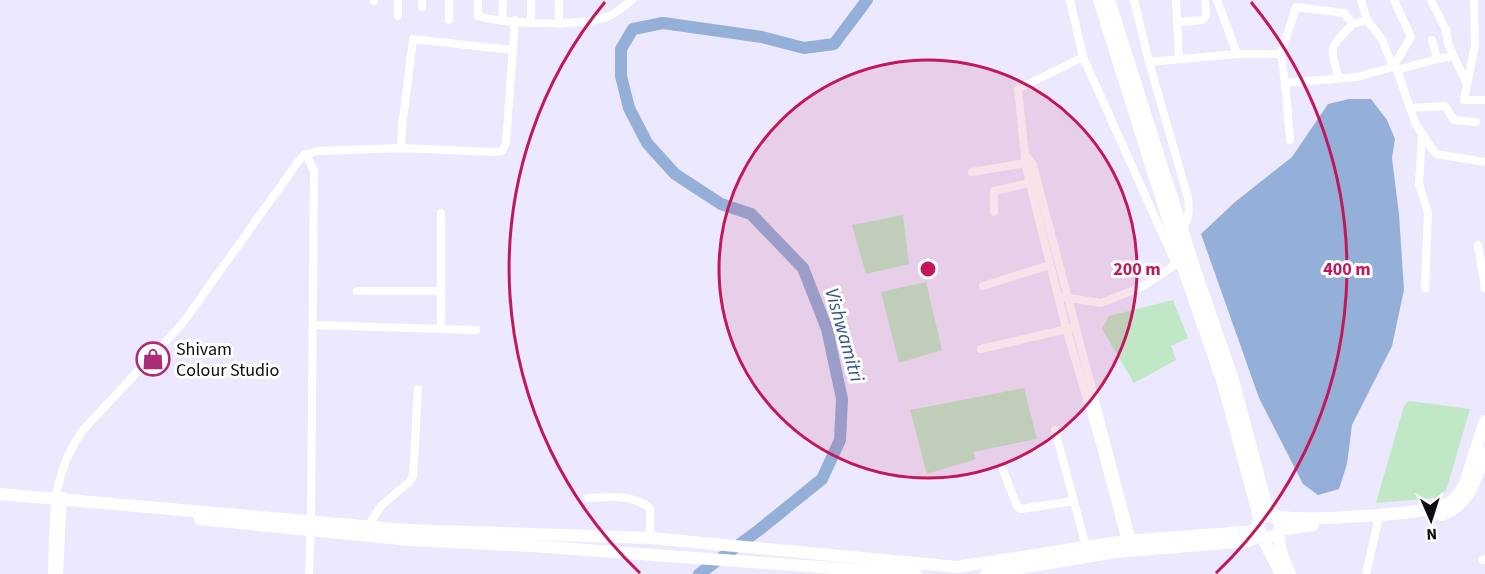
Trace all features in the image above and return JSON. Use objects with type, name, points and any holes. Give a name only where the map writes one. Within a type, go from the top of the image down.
[{"type":"main road","points":[[1099,0],[1180,265],[1231,394]]},
{"type":"main road","points":[[1109,0],[1182,228],[1242,433],[1266,504],[1279,523],[1281,552],[1290,574]]},
{"type":"main road","points":[[0,494],[60,502],[311,526],[651,555],[774,564],[827,561],[1010,569],[1086,547],[1249,541],[1267,516],[1312,518],[1416,512],[1439,507],[1449,503],[1464,486],[1485,421]]},
{"type":"main road","points":[[1242,433],[1259,529],[1281,574]]},
{"type":"main road","points":[[1259,529],[1271,538],[1279,530],[1313,525],[1428,518],[1450,511],[1459,506],[1471,490],[1485,453]]},
{"type":"main road","points":[[0,500],[60,502]]},
{"type":"main road","points":[[311,526],[368,526],[409,535]]},
{"type":"main road","points":[[442,537],[650,538],[786,550],[827,561],[916,574]]},
{"type":"main road","points":[[986,574],[1130,546]]},
{"type":"street","points":[[398,0],[399,16]]},
{"type":"street","points":[[449,0],[449,20]]},
{"type":"street","points":[[478,0],[478,16],[494,21],[515,20],[559,24],[608,17],[632,0]]},
{"type":"street","points":[[502,21],[503,0]]},
{"type":"street","points":[[531,0],[531,21]]},
{"type":"street","points":[[559,0],[559,24]]},
{"type":"street","points":[[1063,297],[1101,303],[1144,286],[1180,265],[1083,57],[1070,0]]},
{"type":"street","points":[[1134,0],[1149,62],[1188,198],[1187,223],[1182,228]]},
{"type":"street","points":[[1176,0],[1179,22],[1179,58]]},
{"type":"street","points":[[1179,22],[1203,20],[1206,15],[1205,0]]},
{"type":"street","points":[[1217,0],[1236,54]]},
{"type":"street","points":[[1360,0],[1367,20],[1382,39],[1416,125],[1436,154],[1485,162]]},
{"type":"street","points":[[1394,0],[1411,37],[1395,69]]},
{"type":"street","points":[[1431,0],[1446,30],[1448,44],[1466,82]]},
{"type":"street","points":[[1474,0],[1475,45],[1464,100],[1485,100]]},
{"type":"street","points":[[1290,140],[1281,54],[1296,7],[1302,4],[1344,13],[1353,24]]},
{"type":"street","points":[[59,574],[60,484],[66,456],[82,430],[182,324],[298,162],[306,154],[319,151],[401,148],[502,151],[506,143],[515,20]]},
{"type":"street","points":[[1339,79],[1331,53],[1332,46],[1353,24],[1367,20]]},
{"type":"street","points":[[401,148],[413,39],[513,50]]},
{"type":"street","points":[[1432,40],[1437,59]]},
{"type":"street","points":[[1149,62],[1236,54],[1281,54]]},
{"type":"street","points":[[1285,83],[1357,77],[1453,56]]},
{"type":"street","points":[[1083,57],[1018,89],[1030,183],[1050,265],[1076,327],[1091,400]]},
{"type":"street","points":[[1410,108],[1445,106],[1454,120],[1476,122]]},
{"type":"street","points":[[1422,134],[1419,184],[1428,213],[1425,288]]},
{"type":"street","points":[[306,154],[314,171],[314,325],[309,574]]},
{"type":"street","points":[[972,172],[1026,160],[1033,165],[1063,297],[1066,328],[1091,400],[1130,546]]},
{"type":"street","points":[[994,212],[992,195],[994,191],[1030,183]]},
{"type":"street","points":[[441,213],[441,328]]},
{"type":"street","points":[[1478,245],[1485,288]]},
{"type":"street","points":[[983,286],[1050,265]]},
{"type":"street","points":[[357,291],[440,291]]},
{"type":"street","points":[[314,325],[476,330]]},
{"type":"street","points":[[981,349],[1076,327]]},
{"type":"street","points":[[368,526],[381,506],[409,482],[412,476],[418,389]]},
{"type":"street","points":[[1055,430],[1086,547]]},
{"type":"street","points":[[1003,470],[1017,506],[1021,510],[1074,501]]},
{"type":"street","points":[[588,498],[626,497],[640,500],[650,508],[650,538]]},
{"type":"street","points":[[52,574],[60,502]]},
{"type":"street","points":[[1365,574],[1378,521]]},
{"type":"green space","points":[[903,215],[909,264],[866,274],[852,225]]},
{"type":"green space","points":[[926,282],[942,350],[899,363],[881,292]]},
{"type":"green space","points":[[1173,300],[1188,338],[1171,346],[1176,360],[1134,383],[1102,329],[1109,316]]},
{"type":"green space","points":[[1024,388],[1037,439],[973,452],[976,459],[927,474],[910,410]]},
{"type":"green space","points":[[1409,401],[1470,409],[1446,491],[1441,496],[1433,498],[1376,503],[1404,406]]},
{"type":"water","points":[[1349,99],[1371,99],[1387,120],[1395,139],[1392,158],[1399,214],[1404,290],[1392,346],[1352,425],[1347,464],[1339,489],[1318,495],[1303,484],[1259,398],[1201,234],[1235,202],[1292,157],[1328,104]]},
{"type":"waterway","name":"Vishwamitri","points":[[699,574],[759,530],[822,479],[840,440],[842,399],[827,329],[803,268],[751,214],[721,204],[675,174],[647,143],[629,108],[621,76],[621,49],[633,29],[663,23],[762,37],[804,48],[834,44],[867,0]]},
{"type":"place","name":"Shivam Colour Studio","points":[[153,359]]}]
